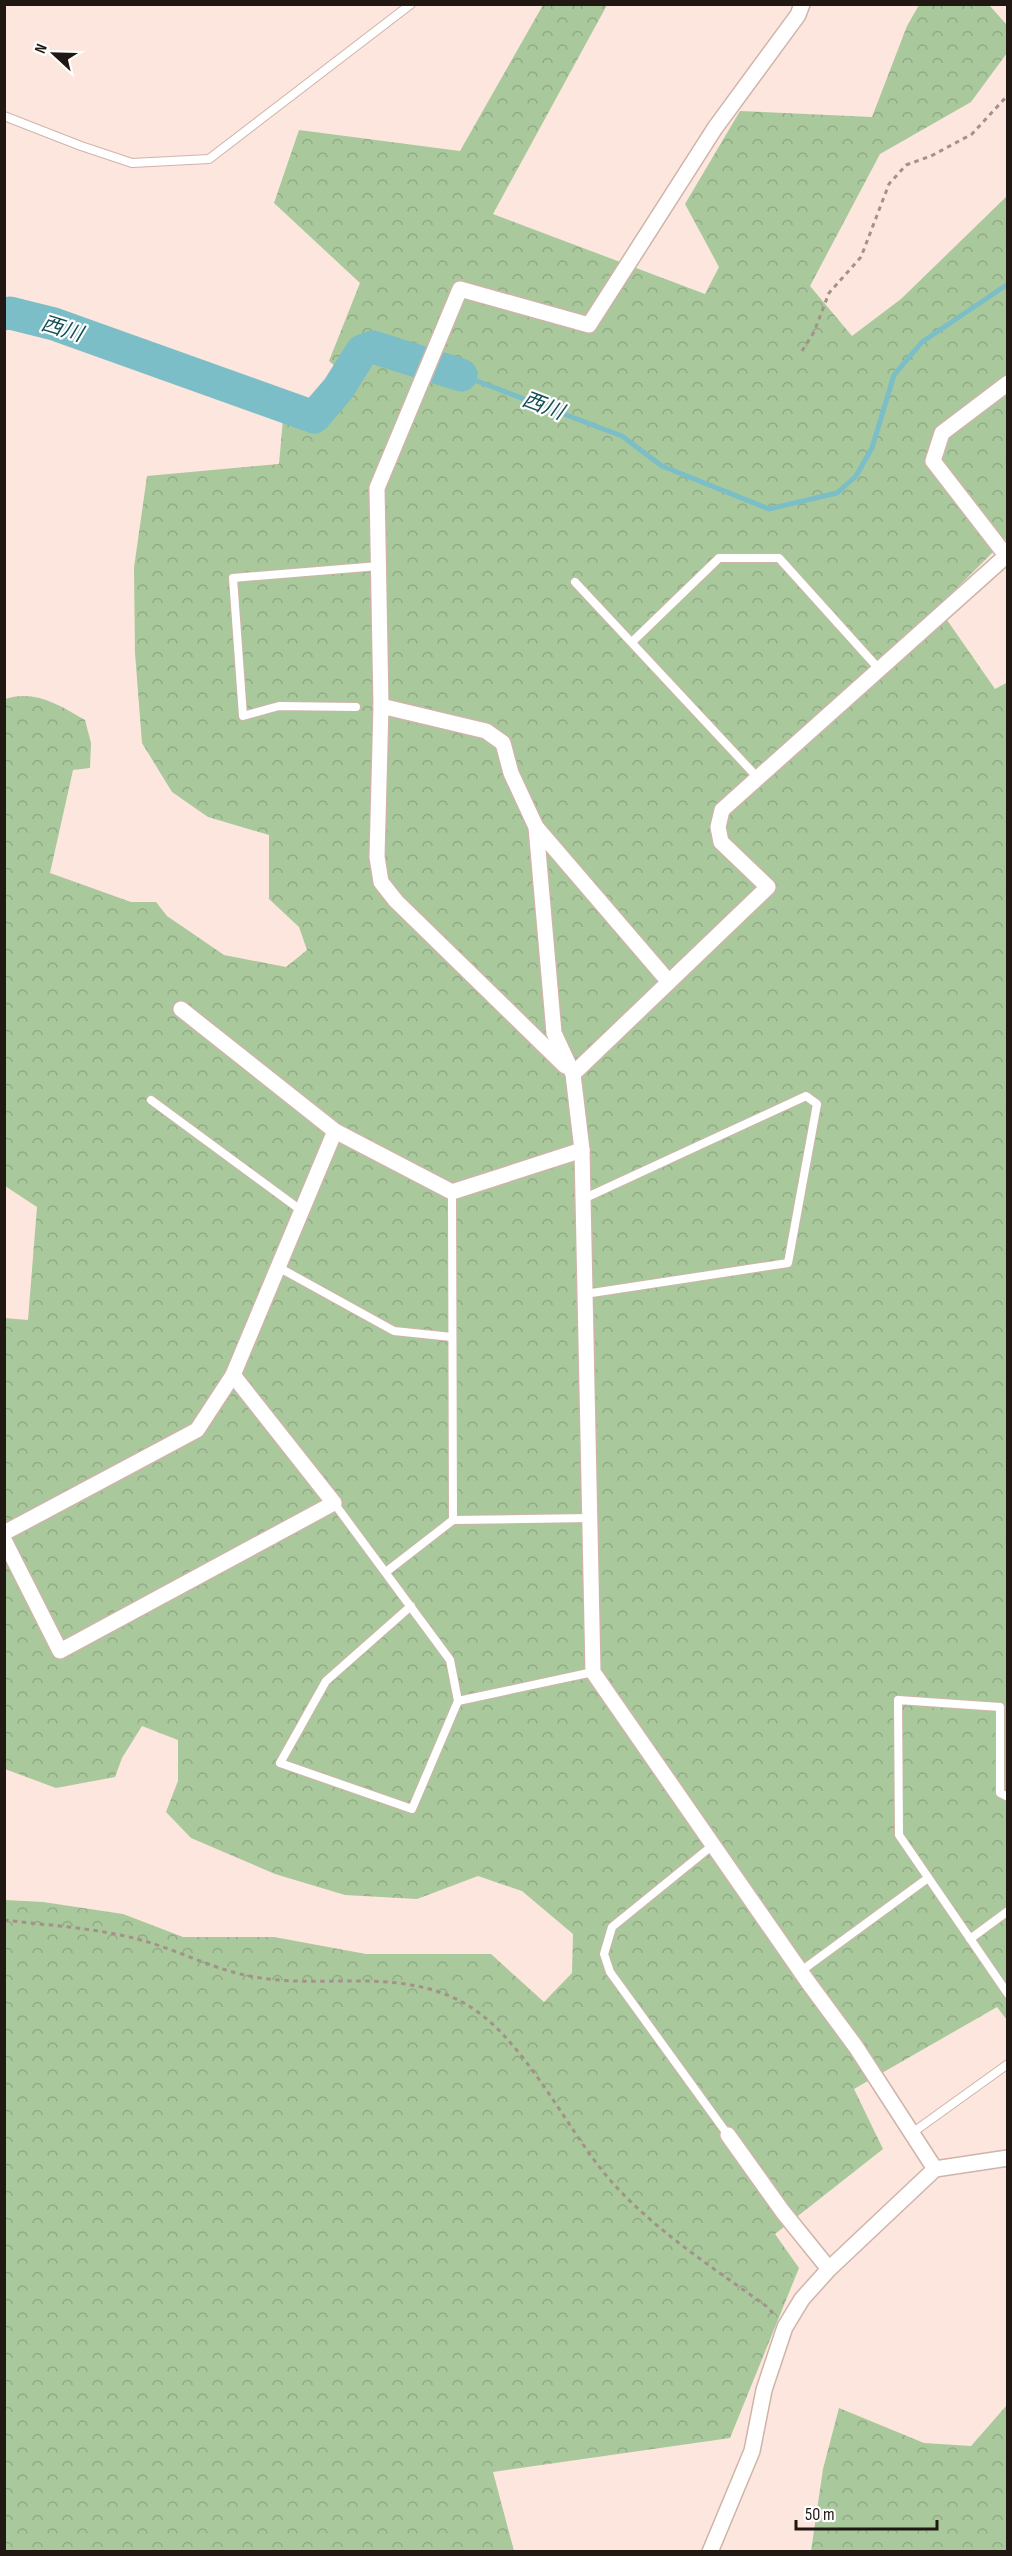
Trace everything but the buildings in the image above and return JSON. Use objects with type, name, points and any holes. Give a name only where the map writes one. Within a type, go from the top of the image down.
[{"type":"street","points":[[573,1074],[396,901],[381,882],[377,857],[381,706],[377,488],[460,289],[589,325],[715,128],[798,15],[802,4]]},
{"type":"street","points":[[573,1074],[768,887],[722,842],[718,827],[722,810],[1007,557],[933,461],[942,433],[1008,383]]},
{"type":"street","points":[[381,706],[486,731],[503,743],[511,773],[537,827],[669,982]]},
{"type":"street","points":[[537,827],[554,1033],[573,1074],[582,1150],[593,1672],[712,1845],[856,2047],[935,2169]]},
{"type":"street","points":[[181,1010],[335,1131],[452,1192],[582,1150]]},
{"type":"street","points":[[4,1533],[197,1430],[232,1375],[335,1131]]},
{"type":"street","points":[[4,1540],[60,1651],[334,1503],[232,1375]]},
{"type":"street","points":[[728,2135],[783,2212],[830,2269]]},
{"type":"street","points":[[710,2552],[752,2451],[764,2390],[785,2326],[802,2299],[830,2269],[935,2169],[1008,2158]]},
{"type":"lane","points":[[398,4],[409,6]]},
{"type":"lane","points":[[4,116],[132,163],[209,159],[409,6]]},
{"type":"lane","points":[[632,642],[719,558],[779,558],[879,669]]},
{"type":"lane","points":[[356,707],[279,706],[243,716],[233,578],[379,566]]},
{"type":"lane","points":[[575,582],[758,778]]},
{"type":"lane","points":[[583,1199],[806,1096],[817,1104],[788,1263],[585,1294]]},
{"type":"lane","points":[[151,1100],[302,1211]]},
{"type":"lane","points":[[452,1192],[453,1521]]},
{"type":"lane","points":[[278,1267],[394,1330],[452,1337]]},
{"type":"lane","points":[[334,1503],[386,1572],[450,1659],[458,1701],[412,1809],[280,1763],[326,1681],[411,1606]]},
{"type":"lane","points":[[386,1572],[453,1521],[590,1518]]},
{"type":"lane","points":[[458,1701],[593,1672]]},
{"type":"lane","points":[[1008,1797],[1000,1793],[1000,1707],[898,1700],[899,1835],[1008,1994]]},
{"type":"lane","points":[[712,1845],[612,1927],[604,1954],[610,1972],[728,2135]]},
{"type":"lane","points":[[801,1971],[928,1878]]},
{"type":"lane","points":[[970,1939],[1008,1911]]},
{"type":"lane","points":[[912,2133],[1008,2064]]},
{"type":"path","points":[[802,351],[814,332],[829,293],[861,257],[889,184],[906,165],[931,156],[972,134],[1008,95]]},
{"type":"path","points":[[4,1920],[122,1935],[149,1942],[238,1974],[270,1980],[376,1979],[422,1987],[468,2005],[491,2022],[528,2065],[605,2174],[644,2214],[766,2306],[785,2326]]},
{"type":"green space","points":[[543,5],[607,5],[493,214],[705,294],[719,267],[685,204],[740,111],[872,117],[907,26],[919,5],[989,5],[1007,25],[1007,53],[971,102],[880,154],[810,286],[852,336],[901,299],[1007,196],[1007,538],[938,607],[995,689],[1008,682],[1007,2020],[997,2007],[854,2089],[883,2149],[775,2234],[799,2268],[730,2438],[493,2472],[514,2551],[5,2551],[5,1900],[43,1902],[123,1914],[183,1937],[274,1937],[366,1954],[491,1954],[544,2002],[572,1973],[573,1934],[522,1891],[478,1876],[417,1899],[345,1895],[275,1874],[191,1838],[166,1812],[178,1781],[178,1740],[142,1726],[122,1758],[115,1777],[56,1788],[5,1769],[4,1318],[28,1320],[37,1207],[5,1186],[5,699],[16,696],[36,697],[66,709],[85,720],[91,743],[90,768],[73,770],[50,873],[131,902],[156,902],[167,916],[224,955],[286,967],[307,950],[299,927],[269,899],[269,835],[208,817],[172,792],[142,743],[135,653],[134,568],[147,476],[279,464],[285,397],[313,409],[341,371],[329,361],[360,283],[274,203],[299,130],[460,151]]},
{"type":"green space","points":[[1007,2405],[1007,2551],[811,2551],[823,2469],[839,2408],[924,2443],[971,2446]]},
{"type":"waterway","name":"西川","points":[[461,375],[622,436],[662,466],[769,509],[837,493],[856,476],[872,448],[894,375],[922,342],[1008,284]]},
{"type":"waterway","name":"西川","points":[[4,314],[10,313],[54,324],[314,417],[338,389],[362,351],[373,347],[461,375]]}]
